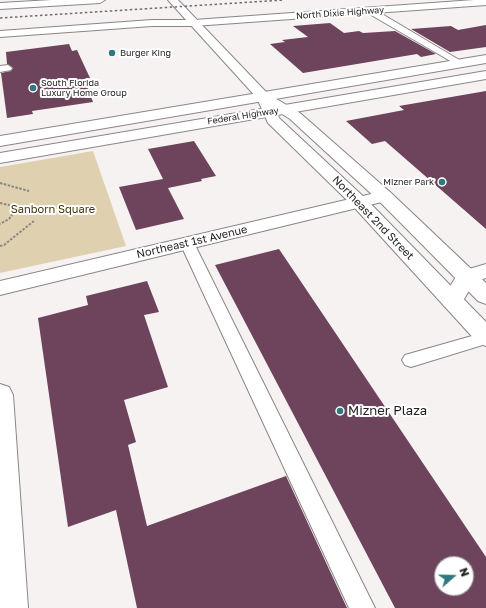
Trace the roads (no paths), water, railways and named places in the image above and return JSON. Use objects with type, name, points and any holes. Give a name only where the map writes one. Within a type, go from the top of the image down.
[{"type":"main road","points":[[0,6],[45,2],[100,0]]},
{"type":"main road","name":"North Dixie Highway","points":[[0,34],[152,23],[194,23],[486,2]]},
{"type":"main road","name":"Northeast 2nd Street","points":[[176,3],[276,110],[295,116],[384,196],[476,274],[486,296]]},
{"type":"main road","name":"North Dixie Highway","points":[[14,44],[163,31],[194,23]]},
{"type":"main road","name":"Federal Highway","points":[[0,141],[486,59]]},
{"type":"main road","name":"Federal Highway","points":[[0,158],[486,75]]},
{"type":"main road","name":"Northeast 2nd Street","points":[[276,110],[273,120],[359,202],[486,338]]},
{"type":"main road","name":"Northeast 1st Avenue","points":[[0,288],[384,196]]},
{"type":"main road","points":[[452,300],[476,274]]},
{"type":"main road","points":[[0,395],[11,608]]},
{"type":"lane","points":[[369,10],[462,64]]},
{"type":"lane","points":[[187,243],[362,608]]},
{"type":"lane","points":[[410,360],[486,338]]},
{"type":"railway","points":[[0,18],[284,0]]},
{"type":"place","name":"Burger King","points":[[112,53]]},
{"type":"place","name":"South Florida Luxury Home Group","points":[[33,88]]},
{"type":"place","name":"Mizner Park","points":[[442,182]]},
{"type":"place","name":"Mizner Plaza","points":[[340,411]]},
{"type":"park label","name":"Sanborn Square","points":[[53,210]]}]
